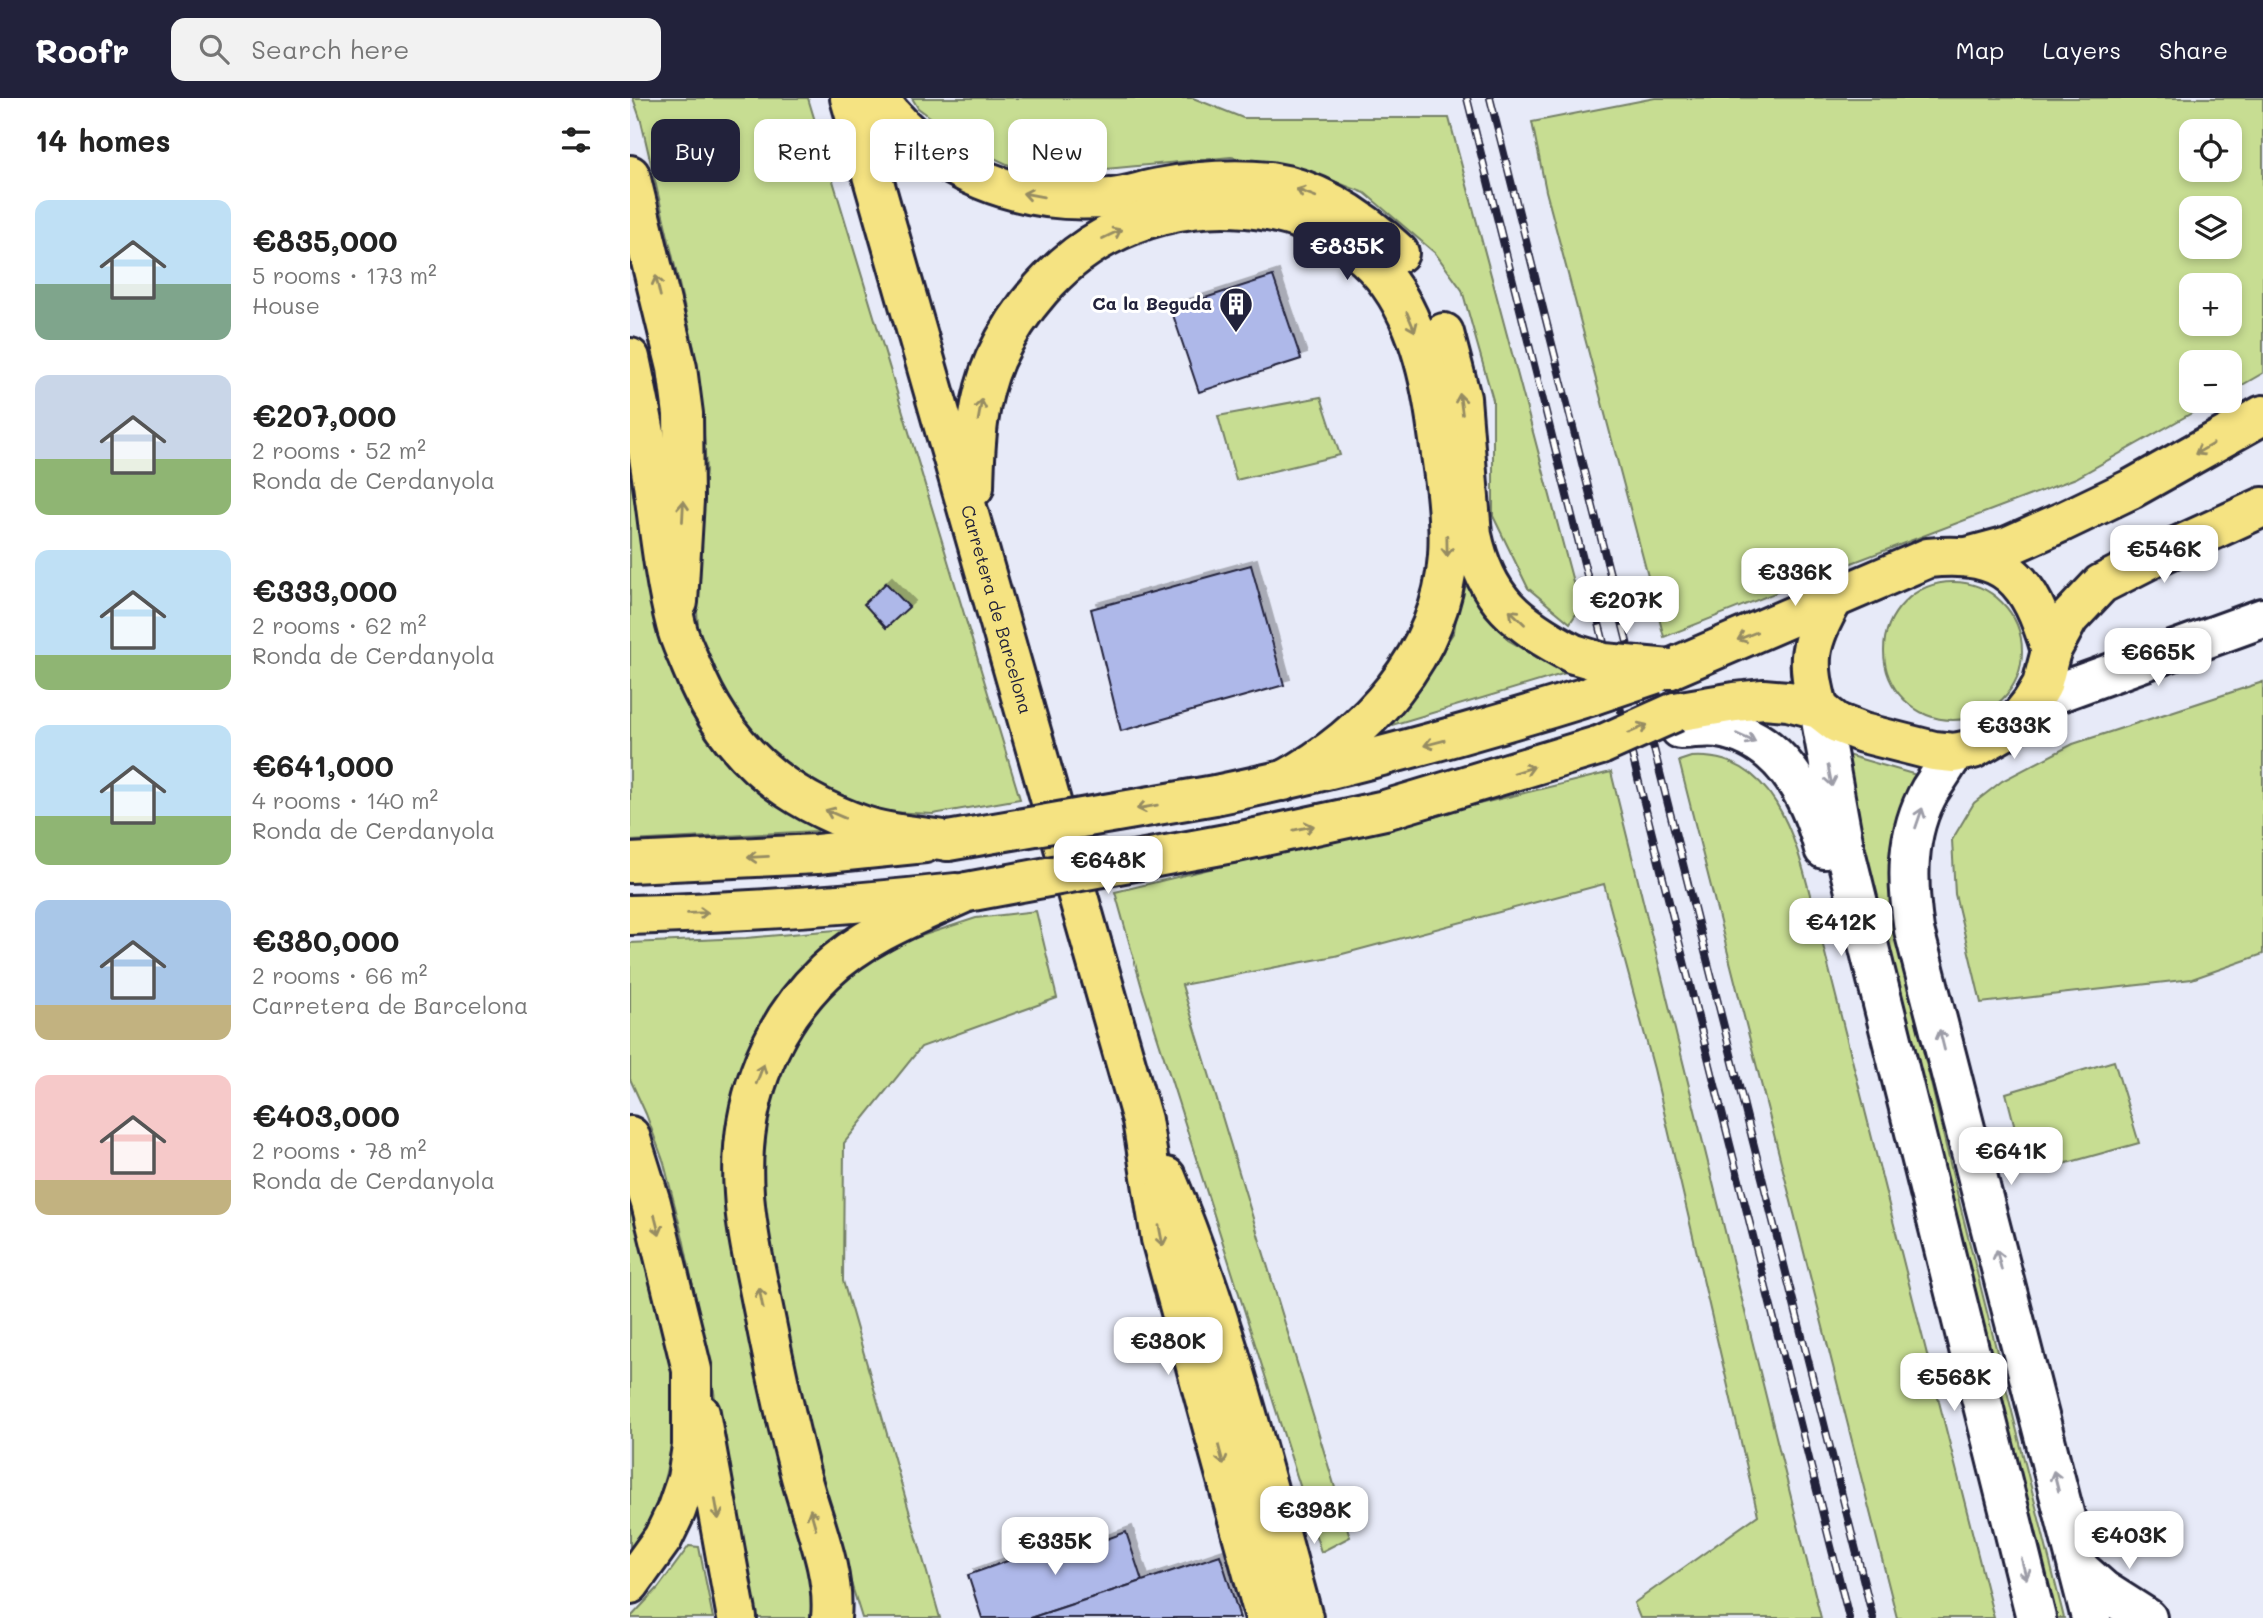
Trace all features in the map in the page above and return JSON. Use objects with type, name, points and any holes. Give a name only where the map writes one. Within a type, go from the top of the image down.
[{"type":"main road","name":"Carretera de Barcelona","points":[[850,98],[1142,1120],[1161,1239],[1265,1618]]},
{"type":"main road","points":[[878,98],[918,142],[951,165],[1001,188],[1030,195],[1086,200],[1115,198],[1202,182],[1240,180],[1273,183],[1301,190],[1353,215],[1398,253],[1417,276],[1433,305],[1446,338],[1461,398],[1472,535],[1477,557],[1488,582],[1519,622],[1574,654],[1604,663],[1670,669]]},
{"type":"main road","points":[[630,175],[677,368],[683,414],[684,500],[676,628]]},
{"type":"main road","points":[[974,527],[975,441],[985,384],[1007,336],[1035,296],[1051,278],[1085,250],[1128,226],[1158,217],[1218,207],[1245,207],[1294,216],[1318,226],[1359,252],[1379,271],[1395,292],[1411,322],[1424,361],[1434,404],[1441,463],[1448,555],[1444,583],[1424,641],[1392,694],[1346,740],[1315,763],[1283,781]]},
{"type":"main road","points":[[630,358],[649,457],[663,561],[676,628],[701,690],[719,722],[744,753],[770,777],[801,798],[866,826],[948,841]]},
{"type":"main road","points":[[630,863],[817,854],[948,841],[1215,795],[1283,781],[1473,733],[1670,669],[1928,558],[1967,557],[2008,547],[2141,483],[2263,415]]},
{"type":"main road","points":[[630,915],[715,913],[872,902],[967,891],[1237,842],[1385,810],[1601,745],[1677,720],[1703,706],[1763,699],[1788,701],[1819,709],[1837,723],[1863,733],[1934,751],[1954,753],[1973,749],[2004,732],[2032,702],[2042,685],[2051,651],[2070,618],[2101,584],[2263,507]]},
{"type":"main road","points":[[1967,557],[1998,566],[2016,579],[2029,594],[2040,615],[2051,651]]},
{"type":"main road","points":[[1819,709],[1810,664],[1818,629],[1833,600]]},
{"type":"main road","points":[[835,1607],[778,1384],[749,1234],[743,1164],[750,1100],[772,1042],[803,996],[826,971],[881,932],[967,891]]},
{"type":"main road","name":"Carretera de Barcelona","points":[[1142,1120],[1187,1226],[1249,1418],[1303,1618]]},
{"type":"main road","points":[[630,1136],[655,1215],[692,1370],[737,1618]]},
{"type":"main road","points":[[630,1584],[663,1538],[687,1479],[692,1446],[692,1370]]},
{"type":"street","points":[[2032,702],[2263,618]]},
{"type":"street","points":[[1819,709],[1844,847],[2036,1618]]},
{"type":"street","points":[[1677,720],[1718,728],[1761,745],[1797,780],[1819,830],[1897,1136],[1930,1194]]},
{"type":"street","points":[[1954,753],[1930,792],[1912,841],[1908,869],[1914,930],[2091,1618]]},
{"type":"street","points":[[2078,1569],[2103,1591],[2147,1618]]},
{"type":"green space","points":[[633,98],[808,98],[814,119],[754,119],[754,182],[833,182],[1020,799],[933,814],[887,812],[853,804],[794,777],[737,724],[699,642],[697,541],[706,471],[703,417],[694,348],[655,182],[740,182],[740,119],[651,119],[651,164]]},
{"type":"green space","points":[[912,98],[1193,98],[1243,118],[1449,118],[1580,608],[1570,623],[1528,588],[1493,516],[1493,400],[1462,290],[1435,253],[1365,193],[1297,167],[1231,157],[1107,169],[1107,119],[1008,119],[1008,164],[994,158],[994,119],[933,119],[918,108]]},
{"type":"green space","points":[[1655,98],[2263,98],[2263,373],[2242,385],[2242,350],[2179,350],[2179,413],[2192,413],[2076,478],[1664,637],[1546,191],[1532,122]]},
{"type":"green space","points":[[1321,397],[1340,455],[1236,480],[1218,416]]},
{"type":"green space","points":[[630,421],[664,626],[818,823],[817,831],[630,841]]},
{"type":"green space","points":[[1463,568],[1508,640],[1566,673],[1392,725],[1454,632]]},
{"type":"green space","points":[[1953,582],[1979,587],[2002,602],[2017,625],[2022,651],[2017,677],[2002,700],[1979,715],[1953,720],[1927,715],[1904,700],[1889,677],[1884,651],[1889,625],[1904,602],[1927,587]]},
{"type":"green space","points":[[2263,682],[2263,954],[2192,979],[1981,1003],[1955,894],[1952,840],[1974,803],[2002,781],[2073,744]]},
{"type":"green space","points":[[1840,753],[1920,776],[1896,936],[1960,1205],[2064,1618],[2050,1618]]},
{"type":"green space","points":[[1691,757],[1720,759],[1744,769],[1763,786],[1778,807],[1800,858],[1994,1618],[1897,1618],[1679,761]]},
{"type":"green space","points":[[1611,772],[1821,1618],[1640,1618],[1634,1603],[1758,1515],[1654,1069],[1604,884],[1335,956],[1182,985],[1350,1537],[1321,1552],[1142,988],[1115,892]]},
{"type":"green space","points":[[1036,911],[1057,998],[921,1047],[844,1143],[843,1281],[940,1618],[862,1618],[830,1516],[787,1338],[762,1201],[760,1165],[767,1105],[781,1070],[802,1030],[827,998],[865,964],[912,939],[976,918]]},
{"type":"green space","points":[[847,929],[849,936],[739,1085],[815,1589],[815,1618],[751,1618],[741,1575],[712,1378],[683,1238],[664,1163],[630,1079],[630,943],[746,938]]},
{"type":"green space","points":[[2114,1061],[2139,1143],[2027,1174],[2006,1093]]},
{"type":"green space","points":[[630,1192],[670,1348],[674,1414],[669,1460],[657,1503],[630,1548]]},
{"type":"green space","points":[[689,1546],[699,1547],[713,1618],[630,1618],[658,1588]]},
{"type":"building","name":"Ca la Beguda","points":[[1273,276],[1301,359],[1199,392],[1171,309]]},
{"type":"building","points":[[1251,565],[1284,685],[1121,731],[1091,609]]},
{"type":"building","points":[[886,583],[909,607],[886,628],[864,604]]},
{"type":"building","points":[[1092,1531],[1096,1543],[1126,1532],[1142,1581],[1030,1618],[982,1618],[968,1575]]},
{"type":"building","points":[[1220,1555],[1240,1618],[1030,1618],[1121,1588]]},
{"type":"railway","points":[[1467,98],[1849,1618]]},
{"type":"railway","points":[[1490,98],[1873,1618]]},
{"type":"place","name":"Ca la Beguda","points":[[1236,334]]}]
